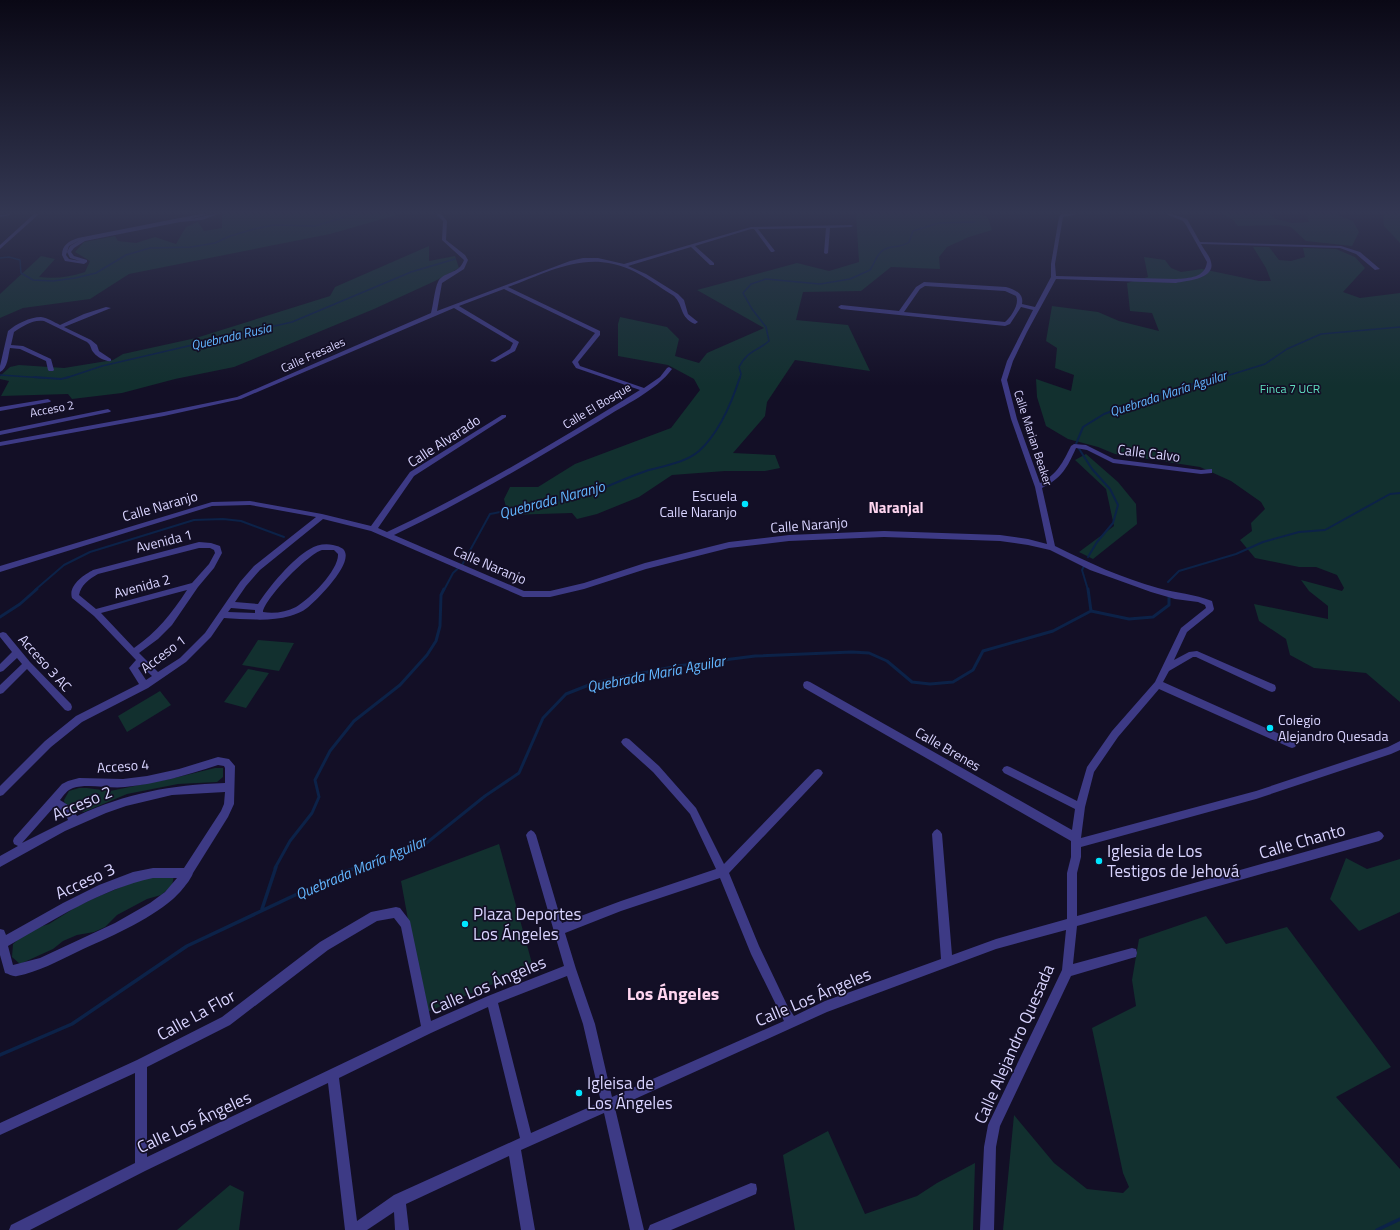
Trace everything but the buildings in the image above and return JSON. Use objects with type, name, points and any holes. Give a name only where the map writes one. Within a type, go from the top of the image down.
[{"type":"street","points":[[434,314],[440,282],[443,278],[458,271]]},
{"type":"street","name":"Calle Fresales","points":[[0,444],[164,414],[239,398],[434,314],[545,271]]},
{"type":"street","points":[[636,271],[676,295],[681,300],[686,314],[695,322]]},
{"type":"street","points":[[1054,271],[1054,277],[1158,281],[1190,279],[1207,271]]},
{"type":"street","name":"Calle Marian Beaker","points":[[1052,548],[1038,487],[1014,420],[1004,380],[1010,361],[1035,309],[1054,277]]},
{"type":"street","points":[[841,307],[901,312],[1005,324],[1008,323],[1019,305],[1020,297],[1015,292],[999,288],[924,284],[918,288],[901,312]]},
{"type":"street","name":"Calle El Bosque","points":[[503,287],[598,332],[598,334],[575,362],[578,367],[645,390]]},
{"type":"street","points":[[1019,305],[1035,309]]},
{"type":"street","points":[[454,306],[516,342],[513,350],[493,361]]},
{"type":"street","points":[[59,327],[86,315],[108,308]]},
{"type":"street","points":[[1,370],[11,331],[30,321],[43,319],[90,342],[94,345],[96,352],[109,360]]},
{"type":"street","points":[[7,346],[21,347],[49,360],[51,370]]},
{"type":"street","points":[[645,390],[662,378],[669,369]]},
{"type":"street","name":"Calle El Bosque","points":[[388,535],[443,509],[527,461],[645,390]]},
{"type":"street","points":[[0,409],[48,401]]},
{"type":"street","name":"Acceso 2","points":[[0,432],[108,411]]},
{"type":"street","name":"Calle Alvarado","points":[[372,529],[412,474],[504,416]]},
{"type":"street","name":"Calle Calvo","points":[[1038,487],[1054,480],[1067,463],[1074,446],[1078,445],[1087,447],[1102,457],[1113,461],[1201,472],[1210,471]]},
{"type":"street","name":"Calle Naranjo","points":[[0,569],[212,504],[250,503],[322,516],[372,529],[513,590],[524,594],[534,595],[550,594],[584,586],[645,566],[696,552],[729,545],[789,538],[884,534],[1000,538],[1052,548]]},
{"type":"street","name":"Acceso 1","points":[[0,792],[48,744],[79,719],[145,685],[183,660],[208,635],[243,584],[257,568],[322,516]]},
{"type":"street","name":"Avenida 1","points":[[134,652],[160,633],[172,620],[195,586],[218,559],[217,549],[213,546],[199,545],[96,572],[89,575],[75,590],[75,596],[95,612],[158,677]]},
{"type":"street","points":[[222,615],[266,616],[287,614],[306,605],[315,597],[341,564],[343,557],[341,552],[329,547],[322,547],[313,550],[277,585],[259,607],[258,611],[260,614],[266,616]]},
{"type":"street","name":"Calle Alejandro Quesada","points":[[987,1230],[990,1147],[994,1126],[1067,971],[1072,924],[1071,897],[1076,841],[1080,807],[1090,770],[1115,734],[1158,684],[1184,630],[1210,609],[1209,603],[1199,599],[1161,592],[1126,580],[1093,568],[1052,548]]},
{"type":"street","name":"Avenida 2","points":[[95,612],[195,586]]},
{"type":"street","points":[[228,605],[259,607]]},
{"type":"street","name":"Acceso 3 AC","points":[[4,635],[27,664],[68,707]]},
{"type":"street","points":[[0,668],[17,652]]},
{"type":"street","points":[[1166,668],[1192,654],[1197,654],[1272,688]]},
{"type":"street","points":[[141,660],[133,668],[145,685]]},
{"type":"street","points":[[0,690],[27,664]]},
{"type":"street","points":[[1158,684],[1292,744]]},
{"type":"street","name":"Calle Brenes","points":[[807,685],[1076,841]]},
{"type":"street","points":[[626,742],[656,769],[693,811],[723,872],[755,950],[784,1011],[792,1023]]},
{"type":"street","points":[[1076,841],[1256,795],[1391,750],[1400,744]]},
{"type":"street","name":"Acceso 4","points":[[18,841],[65,788],[71,784],[79,782],[123,783],[147,780],[179,773],[218,761],[226,762],[230,766],[230,787]]},
{"type":"street","points":[[1007,770],[1080,807]]},
{"type":"street","points":[[558,930],[621,906],[723,872],[818,773]]},
{"type":"street","points":[[2,939],[9,969],[15,971],[41,962],[119,927],[154,907],[169,896],[188,873],[225,814],[229,804],[230,787]]},
{"type":"street","name":"Acceso 2","points":[[0,862],[88,815],[143,797],[172,791],[230,787]]},
{"type":"street","points":[[53,801],[68,810],[75,822]]},
{"type":"street","points":[[937,834],[947,963]]},
{"type":"street","points":[[531,835],[558,930],[589,1024],[636,1230]]},
{"type":"street","name":"Calle Chanto","points":[[1072,924],[1378,836]]},
{"type":"street","name":"Acceso 3","points":[[2,939],[103,888],[133,877],[153,873],[188,873]]},
{"type":"street","name":"Calle La Flor","points":[[0,1129],[141,1064],[226,1022],[324,946],[375,916],[396,912],[406,924],[427,1029]]},
{"type":"street","name":"Calle Los Ángeles","points":[[356,1230],[399,1200],[825,1007],[996,944],[1072,924]]},
{"type":"street","points":[[1067,971],[1132,953]]},
{"type":"street","name":"Calle Los Ángeles","points":[[16,1230],[141,1167],[427,1029],[492,1000],[570,969]]},
{"type":"street","points":[[492,1000],[527,1141]]},
{"type":"street","points":[[141,1064],[141,1167]]},
{"type":"street","points":[[334,1075],[352,1230]]},
{"type":"street","points":[[514,1147],[528,1230]]},
{"type":"street","points":[[655,1230],[751,1189]]},
{"type":"street","points":[[399,1200],[402,1230]]},
{"type":"green space","points":[[24,271],[44,271],[39,277],[45,278],[57,278],[85,272],[142,271],[129,274],[90,299],[23,308],[0,318],[0,294]]},
{"type":"green space","points":[[371,271],[453,271],[374,309],[234,367],[175,379],[122,393],[72,399],[68,394],[1,396],[9,381],[0,379],[0,376],[10,367],[19,365],[64,368],[113,360],[123,354],[196,338],[330,296],[335,287]]},
{"type":"green space","points":[[766,271],[886,271],[861,291],[803,292],[796,320],[848,325],[870,371],[795,360],[767,402],[765,416],[733,453],[775,455],[780,468],[765,471],[725,471],[672,475],[639,497],[597,514],[577,519],[572,513],[508,515],[504,499],[510,487],[538,487],[575,464],[671,428],[700,390],[694,379],[668,365],[618,356],[618,324],[620,317],[667,327],[679,339],[675,356],[699,363],[707,353],[764,328],[697,290]]},
{"type":"green space","name":"Finca 7 UCR","points":[[1147,271],[1213,271],[1259,281],[1271,281],[1267,271],[1362,271],[1343,292],[1360,298],[1400,293],[1400,702],[1366,673],[1314,668],[1290,655],[1286,639],[1259,621],[1254,604],[1328,619],[1328,606],[1309,591],[1301,580],[1342,591],[1344,588],[1337,575],[1316,567],[1299,567],[1255,558],[1240,540],[1252,531],[1251,523],[1265,509],[1261,502],[1231,481],[1200,467],[1115,454],[1098,447],[1068,439],[1046,426],[1037,397],[1036,379],[1071,391],[1074,375],[1055,368],[1057,348],[1046,341],[1052,306],[1098,312],[1119,321],[1159,331],[1152,313],[1130,311],[1127,283],[1148,277]]},
{"type":"green space","points":[[1086,454],[1118,482],[1136,504],[1137,524],[1093,559],[1079,552],[1114,526],[1106,489],[1075,460]]},
{"type":"green space","points":[[258,640],[294,643],[279,671],[242,665]]},
{"type":"green space","points":[[248,669],[269,673],[246,708],[224,702]]},
{"type":"green space","points":[[160,691],[171,705],[127,732],[118,716]]},
{"type":"green space","points":[[215,768],[223,768],[223,777],[217,782],[178,784],[127,794],[84,812],[65,805],[64,800],[69,791],[79,788],[110,791]]},
{"type":"green space","name":"Plaza Deportes Los Ángeles","points":[[499,844],[533,967],[425,1013],[401,881]]},
{"type":"green space","points":[[1346,858],[1367,869],[1400,859],[1400,912],[1359,931],[1330,899]]},
{"type":"green space","points":[[174,875],[172,886],[161,895],[147,899],[117,915],[105,927],[94,932],[77,935],[63,941],[53,949],[20,964],[12,957],[13,944],[29,930],[49,924],[76,907],[141,879]]},
{"type":"green space","points":[[1206,916],[1226,944],[1287,927],[1391,1067],[1336,1097],[1400,1169],[1400,1230],[1003,1230],[1014,1115],[1054,1163],[1087,1189],[1123,1193],[1129,1187],[1123,1173],[1092,1028],[1136,1006],[1132,980],[1139,939]]},
{"type":"green space","points":[[828,1131],[865,1214],[917,1196],[937,1183],[975,1163],[973,1230],[795,1230],[783,1155]]},
{"type":"green space","points":[[230,1185],[244,1192],[239,1230],[177,1230]]},
{"type":"waterway","points":[[21,271],[21,273],[33,280],[53,281],[75,278],[99,271]]},
{"type":"waterway","name":"Quebrada Rusia","points":[[69,377],[102,366],[292,322],[413,271]]},
{"type":"waterway","name":"Quebrada Naranjo","points":[[740,378],[741,374],[739,367],[745,358],[769,341],[766,327],[752,309],[743,293],[751,284],[766,279],[820,284],[850,279],[867,271]]},
{"type":"waterway","name":"Quebrada María Aguilar","points":[[1221,378],[1265,364],[1287,349],[1321,334],[1400,327]]},
{"type":"waterway","name":"Quebrada Rusia","points":[[0,375],[45,378]]},
{"type":"waterway","name":"Quebrada Rusia","points":[[34,377],[61,379],[69,377]]},
{"type":"waterway","name":"Quebrada Naranjo","points":[[444,590],[453,573],[462,565],[490,514],[586,494],[646,471],[681,461],[699,451],[719,426],[729,406],[740,377]]},
{"type":"waterway","name":"Quebrada María Aguilar","points":[[1088,557],[1097,542],[1113,523],[1118,505],[1110,489],[1092,469],[1076,444],[1083,427],[1104,414],[1184,386],[1221,378]]},
{"type":"waterway","points":[[1168,582],[1179,571],[1236,554],[1263,542],[1299,532],[1325,530],[1390,494],[1400,493]]},
{"type":"waterway","points":[[35,590],[64,565],[90,552],[194,520],[223,519],[241,521],[284,537]]},
{"type":"waterway","name":"Quebrada María Aguilar","points":[[1084,566],[1082,570],[1088,590]]},
{"type":"waterway","points":[[0,617],[20,604],[37,589]]},
{"type":"waterway","name":"Quebrada Naranjo","points":[[275,868],[290,841],[312,813],[319,797],[315,780],[330,751],[354,721],[400,685],[427,655],[436,641],[440,626],[441,595],[444,589]]},
{"type":"waterway","name":"Quebrada María Aguilar","points":[[1088,589],[1091,611]]},
{"type":"waterway","points":[[1091,611],[1129,619],[1153,617],[1169,605],[1169,594]]},
{"type":"waterway","name":"Quebrada María Aguilar","points":[[356,868],[424,845],[485,796],[519,773],[543,718],[566,694],[594,683],[677,666],[755,656],[852,652],[869,653],[887,661],[912,682],[930,684],[953,682],[973,670],[983,651],[1053,631],[1091,611]]},
{"type":"waterway","name":"Quebrada Naranjo","points":[[262,909],[276,867]]},
{"type":"waterway","name":"Quebrada María Aguilar","points":[[0,1055],[72,1024],[187,946],[344,872],[356,868]]},
{"type":"waterway","points":[[1377,1230],[1400,1219]]},
{"type":"place","name":"Escuela Calle Naranjo","points":[[745,504]]},
{"type":"place","name":"Colegio Alejandro Quesada","points":[[1270,728]]},
{"type":"place","name":"Iglesia de Los Testigos de Jehová","points":[[1099,861]]},
{"type":"place","name":"Plaza Deportes Los Ángeles","points":[[465,924]]},
{"type":"place","name":"Igleisa de Los Ángeles","points":[[579,1093]]},
{"type":"district","name":"Naranjal","points":[[896,508]]},
{"type":"district","name":"Los Ángeles","points":[[673,994]]}]
